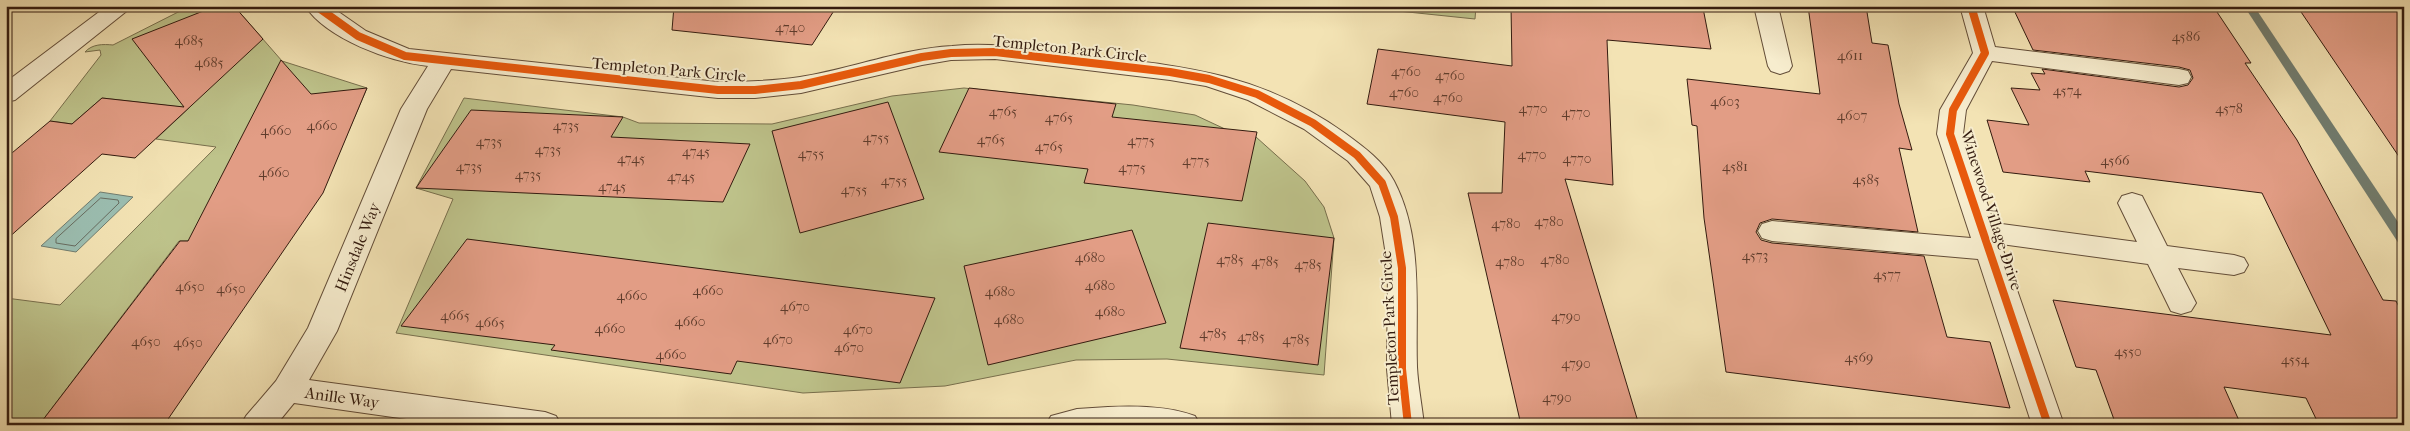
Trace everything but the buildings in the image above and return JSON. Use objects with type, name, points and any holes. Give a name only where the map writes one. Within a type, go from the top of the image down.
[{"type":"street","points":[[6,94],[122,6]]},
{"type":"street","name":"Templeton Park Circle","points":[[316,6],[340,27],[366,41],[405,56],[443,62],[718,90],[755,90],[801,85],[922,57],[951,53],[996,52],[1170,72],[1210,79],[1257,94],[1313,123],[1358,155],[1382,183],[1394,217],[1402,268],[1402,369],[1408,425]]},
{"type":"street","points":[[1766,6],[1780,66]]},
{"type":"street","points":[[1972,6],[1984,53],[2179,77]]},
{"type":"street","name":"Winewood Village Drive","points":[[1984,53],[1953,110],[1950,134],[2048,425]]},
{"type":"street","name":"Hinsdale Way","points":[[257,425],[288,390],[322,331],[414,109],[443,62]]},
{"type":"street","points":[[2132,203],[2181,302]]},
{"type":"street","points":[[1772,231],[1986,241],[2159,255],[2234,265]]},
{"type":"street","name":"Anille Way","points":[[288,390],[545,425]]},
{"type":"street","points":[[1062,425],[1080,421],[1150,419],[1184,425]]},
{"type":"green space","points":[[190,6],[234,6],[282,61],[367,88],[322,193],[289,241],[179,241],[39,425],[6,425],[6,298],[60,305],[216,147],[156,139],[189,108],[102,98],[72,124],[50,121],[101,55],[100,50],[85,52],[88,49],[98,45],[113,45]]},
{"type":"green space","points":[[1350,6],[1476,6],[1475,19]]},
{"type":"green space","points":[[964,88],[1133,105],[1195,115],[1225,129],[1256,137],[1305,181],[1324,207],[1334,238],[1324,375],[1167,359],[1076,360],[945,386],[803,393],[396,333],[453,199],[416,188],[464,98],[623,117],[639,123],[772,124],[892,96]]},
{"type":"water","points":[[100,192],[133,197],[76,252],[41,246]]},
{"type":"waterway","points":[[2249,6],[2404,241]]},
{"type":"cycle path","points":[[316,6],[358,36],[405,56],[718,90],[755,90],[801,85],[922,57],[951,53],[995,52],[1170,72],[1209,79],[1257,94],[1313,123],[1357,155],[1382,183],[1394,217],[1402,268],[1402,369],[1408,425]]},
{"type":"cycle path","points":[[1971,6],[1985,53],[1953,110],[1950,134],[2048,425]]}]
